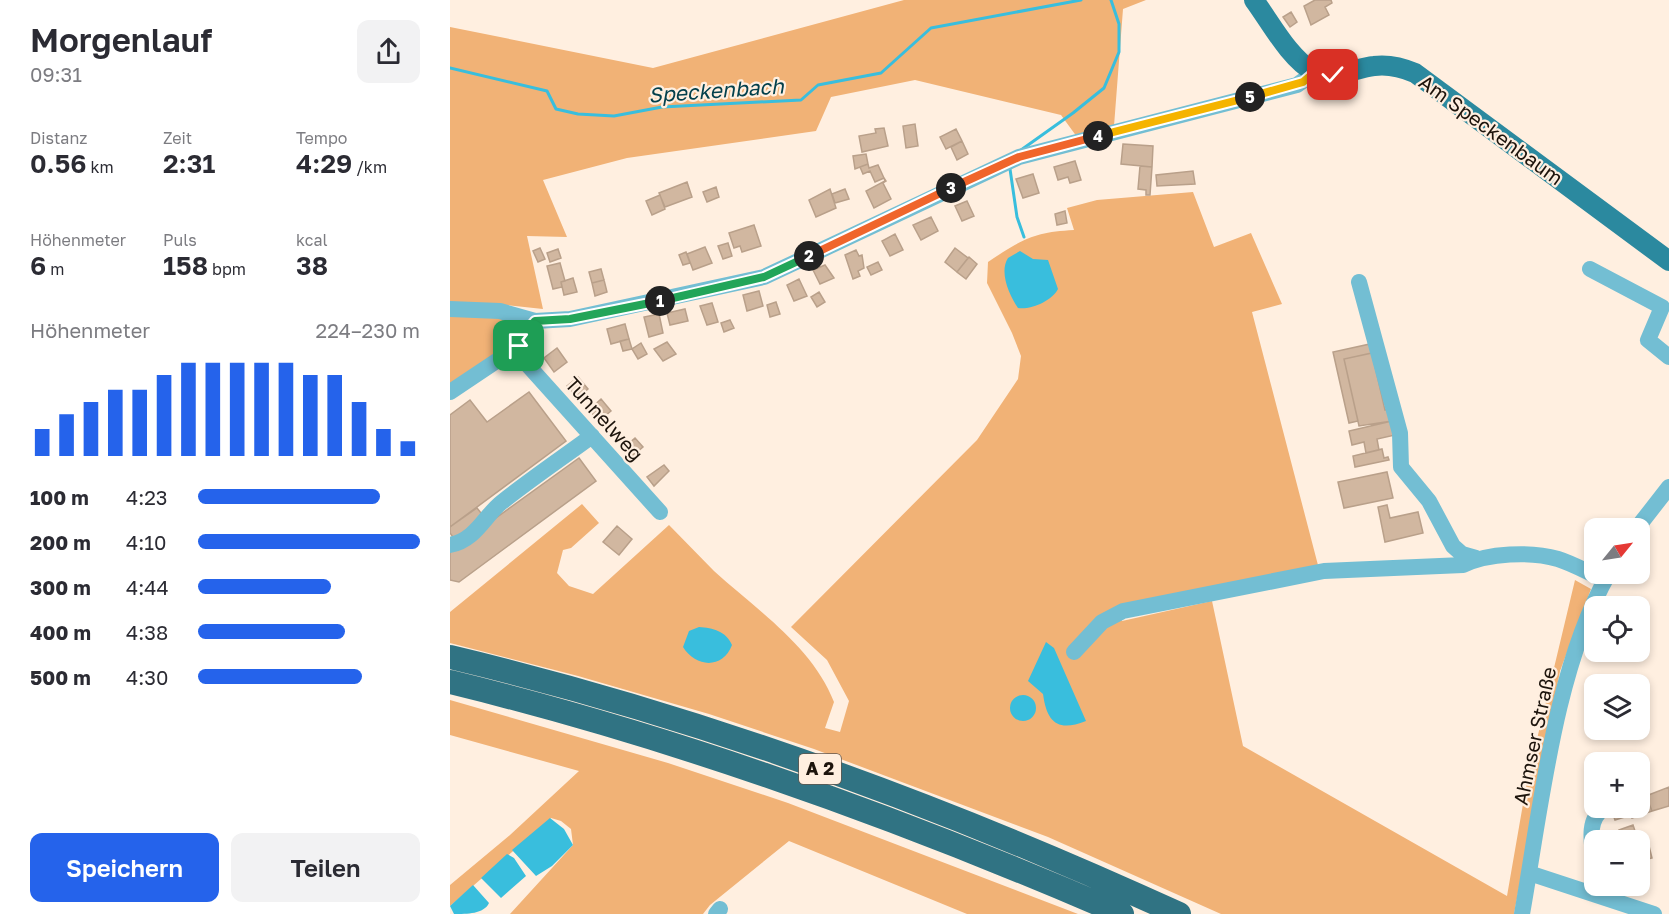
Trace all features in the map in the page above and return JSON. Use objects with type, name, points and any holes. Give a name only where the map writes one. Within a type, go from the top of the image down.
[{"type":"highway","name":"A 2","points":[[450,657],[679,722],[816,768],[1031,849],[1179,914]]},
{"type":"highway","name":"A 2","points":[[450,682],[563,712],[766,776],[968,850],[1122,914]]},
{"type":"main road","points":[[1254,0],[1300,60],[1315,72]]},
{"type":"main road","name":"Am Speckenbaum","points":[[1315,72],[1333,75],[1384,65],[1402,67],[1415,73],[1669,261]]},
{"type":"street","points":[[450,309],[500,311],[535,321],[570,319],[764,277],[1019,157],[1297,85],[1315,72]]},
{"type":"street","points":[[1590,269],[1662,307],[1648,340],[1669,357]]},
{"type":"street","points":[[1359,282],[1400,433],[1401,468],[1429,501],[1453,546],[1462,554],[1476,558],[1544,555],[1584,568]]},
{"type":"street","points":[[450,392],[519,346],[522,337],[535,321]]},
{"type":"street","name":"Tunnelweg","points":[[519,346],[525,362],[660,512]]},
{"type":"street","points":[[450,545],[461,542],[486,523],[499,504],[592,436]]},
{"type":"street","points":[[1645,518],[1669,487]]},
{"type":"street","points":[[1074,652],[1102,622],[1124,611],[1324,571],[1463,565],[1476,558]]},
{"type":"street","name":"Ahmser Straße","points":[[1522,914],[1566,681],[1578,643],[1604,584]]},
{"type":"street","points":[[1529,873],[1584,886]]},
{"type":"street","points":[[1613,896],[1654,914]]},
{"type":"shaded area","points":[[904,0],[1146,0],[1123,9],[1114,126],[1077,137],[1061,115],[915,80],[831,97],[816,131],[627,158],[543,180],[567,237],[527,236],[543,309],[505,305],[514,339],[508,346],[450,384],[450,27],[653,68]]},
{"type":"shaded area","points":[[1193,192],[1214,247],[1251,233],[1282,304],[1252,312],[1319,569],[1118,607],[1122,621],[1212,601],[1243,746],[1507,896],[1527,781],[1575,580],[1591,589],[1588,596],[1584,596],[1584,608],[1560,671],[1514,914],[1221,914],[1048,837],[814,749],[709,714],[578,676],[450,643],[450,612],[582,504],[599,523],[571,548],[563,550],[557,573],[569,586],[593,594],[669,525],[714,571],[782,630],[798,647],[825,682],[834,702],[825,728],[840,732],[849,701],[827,660],[791,627],[977,440],[1018,379],[1021,356],[987,283],[988,262],[1028,238],[1074,230],[1067,208],[1097,200]]},
{"type":"shaded area","points":[[450,700],[668,763],[788,803],[1078,914],[967,914],[789,841],[710,905],[703,914],[510,914],[573,845],[571,829],[561,821],[551,818],[450,906],[450,885],[510,835],[579,771],[450,735]]},
{"type":"water","points":[[1020,251],[1033,259],[1048,260],[1058,289],[1046,301],[1023,308],[1018,308],[1015,303],[1004,270],[1008,258]]},
{"type":"water","points":[[699,627],[718,631],[726,636],[732,645],[728,653],[716,662],[709,663],[695,659],[688,654],[683,647],[689,631]]},
{"type":"water","points":[[1046,642],[1054,648],[1086,721],[1068,726],[1056,722],[1047,712],[1043,694],[1028,681]]},
{"type":"water","points":[[1023,695],[1032,699],[1036,708],[1032,717],[1023,721],[1014,717],[1010,708],[1014,699]]},
{"type":"water","points":[[550,818],[564,829],[573,845],[552,866],[536,876],[512,850]]},
{"type":"water","points":[[507,854],[514,858],[526,876],[501,898],[481,878]]},
{"type":"water","points":[[473,885],[489,903],[487,907],[479,911],[454,914],[450,906]]},
{"type":"building","points":[[1315,0],[1331,0],[1332,3],[1325,7],[1329,15],[1311,25],[1304,6]]},
{"type":"building","points":[[1291,12],[1297,22],[1290,27],[1283,17]]},
{"type":"building","points":[[915,124],[918,146],[906,148],[903,126]]},
{"type":"building","points":[[884,128],[888,146],[862,152],[859,136],[876,133],[875,129]]},
{"type":"building","points":[[956,129],[962,141],[946,149],[940,137]]},
{"type":"building","points":[[962,141],[968,154],[957,160],[951,147]]},
{"type":"building","points":[[1123,144],[1153,146],[1152,167],[1121,164]]},
{"type":"building","points":[[866,154],[868,164],[855,169],[853,156]]},
{"type":"building","points":[[1075,161],[1081,180],[1070,183],[1068,177],[1058,180],[1054,167]]},
{"type":"building","points":[[868,164],[869,168],[878,165],[884,178],[875,182],[870,171],[863,174],[860,167]]},
{"type":"building","points":[[1140,166],[1152,167],[1150,195],[1146,195],[1146,190],[1138,189]]},
{"type":"building","points":[[1193,171],[1195,184],[1157,186],[1156,175]]},
{"type":"building","points":[[1033,174],[1039,193],[1023,198],[1016,179]]},
{"type":"building","points":[[884,178],[886,181],[883,183],[891,199],[874,208],[866,191],[885,181]]},
{"type":"building","points":[[687,182],[692,197],[665,207],[659,193]]},
{"type":"building","points":[[716,187],[719,197],[707,202],[703,192]]},
{"type":"building","points":[[830,189],[836,208],[816,217],[809,200]]},
{"type":"building","points":[[845,189],[849,199],[835,203],[832,194]]},
{"type":"building","points":[[660,195],[665,209],[652,215],[646,201]]},
{"type":"building","points":[[967,201],[974,216],[962,221],[955,206]]},
{"type":"building","points":[[1065,211],[1067,223],[1057,225],[1055,214]]},
{"type":"building","points":[[931,217],[938,231],[921,240],[913,225]]},
{"type":"building","points":[[754,225],[761,246],[742,252],[740,246],[734,248],[729,233]]},
{"type":"building","points":[[895,234],[903,250],[890,256],[882,241]]},
{"type":"building","points":[[728,243],[732,256],[723,259],[718,246]]},
{"type":"building","points":[[705,247],[712,263],[693,270],[687,254]]},
{"type":"building","points":[[540,248],[545,259],[538,262],[533,251]]},
{"type":"building","points":[[955,248],[968,258],[957,272],[945,262]]},
{"type":"building","points":[[558,249],[561,258],[550,262],[547,253]]},
{"type":"building","points":[[856,250],[859,256],[862,255],[864,268],[858,271],[860,276],[853,279],[845,255]]},
{"type":"building","points":[[686,252],[690,263],[683,265],[679,255]]},
{"type":"building","points":[[969,257],[977,264],[966,279],[957,272]]},
{"type":"building","points":[[878,262],[882,270],[871,275],[867,267]]},
{"type":"building","points":[[560,263],[565,281],[561,282],[562,287],[553,289],[547,266]]},
{"type":"building","points":[[825,265],[834,278],[820,284],[813,270]]},
{"type":"building","points":[[601,269],[604,280],[592,283],[589,272]]},
{"type":"building","points":[[573,278],[577,292],[564,295],[561,282]]},
{"type":"building","points":[[799,279],[807,296],[794,301],[787,285]]},
{"type":"building","points":[[604,280],[607,292],[595,296],[592,283]]},
{"type":"building","points":[[759,291],[763,306],[747,311],[743,295]]},
{"type":"building","points":[[819,292],[825,302],[817,307],[811,297]]},
{"type":"building","points":[[776,302],[780,314],[770,317],[767,305]]},
{"type":"building","points":[[712,303],[718,322],[707,325],[700,306]]},
{"type":"building","points":[[685,309],[688,321],[670,325],[667,313]]},
{"type":"building","points":[[659,314],[663,333],[649,337],[644,317]]},
{"type":"building","points":[[730,320],[734,328],[724,332],[721,323]]},
{"type":"building","points":[[625,324],[629,339],[611,344],[607,329]]},
{"type":"building","points":[[629,339],[632,349],[623,351],[620,341]]},
{"type":"building","points":[[667,342],[676,354],[663,361],[654,349]]},
{"type":"building","points":[[641,343],[647,354],[638,359],[632,349]]},
{"type":"building","points":[[1370,344],[1372,353],[1344,359],[1358,421],[1349,423],[1333,352]]},
{"type":"building","points":[[557,348],[567,362],[554,372],[544,358]]},
{"type":"building","points":[[1372,353],[1385,410],[1389,409],[1392,421],[1359,426],[1344,359]]},
{"type":"building","points":[[578,377],[588,389],[578,398],[567,386]]},
{"type":"building","points":[[529,392],[566,441],[450,527],[450,415],[470,400],[487,422]]},
{"type":"building","points":[[601,399],[611,411],[599,421],[589,410]]},
{"type":"building","points":[[1392,421],[1395,435],[1377,439],[1379,450],[1366,453],[1364,442],[1352,445],[1349,431]]},
{"type":"building","points":[[635,438],[643,447],[630,458],[622,449]]},
{"type":"building","points":[[1382,449],[1384,458],[1388,457],[1389,460],[1355,467],[1353,456]]},
{"type":"building","points":[[579,458],[596,481],[459,582],[450,580],[450,551]]},
{"type":"building","points":[[664,465],[669,471],[654,486],[647,477]]},
{"type":"building","points":[[1387,472],[1393,498],[1344,508],[1338,482]]},
{"type":"building","points":[[1387,505],[1390,518],[1418,512],[1423,533],[1385,542],[1378,507]]},
{"type":"building","points":[[477,508],[485,518],[455,540],[450,533],[450,527]]},
{"type":"building","points":[[617,526],[632,539],[619,555],[603,542]]},
{"type":"building","points":[[1669,787],[1669,806],[1652,811],[1650,794]]},
{"type":"building","points":[[1633,825],[1635,830],[1619,830]]},
{"type":"waterway","name":"Speckenbach","points":[[450,68],[547,91],[556,109],[578,114],[614,116],[662,107],[801,100],[818,85],[881,73],[931,28],[1081,0]]},
{"type":"waterway","points":[[1021,150],[1104,88],[1119,52],[1119,24],[1111,0]]},
{"type":"waterway","points":[[1010,169],[1017,217],[1024,237]]},
{"type":"route","points":[[519,346],[522,337],[535,321],[570,319],[682,297],[764,277],[1019,157],[1297,85],[1315,72],[1333,75]]}]
